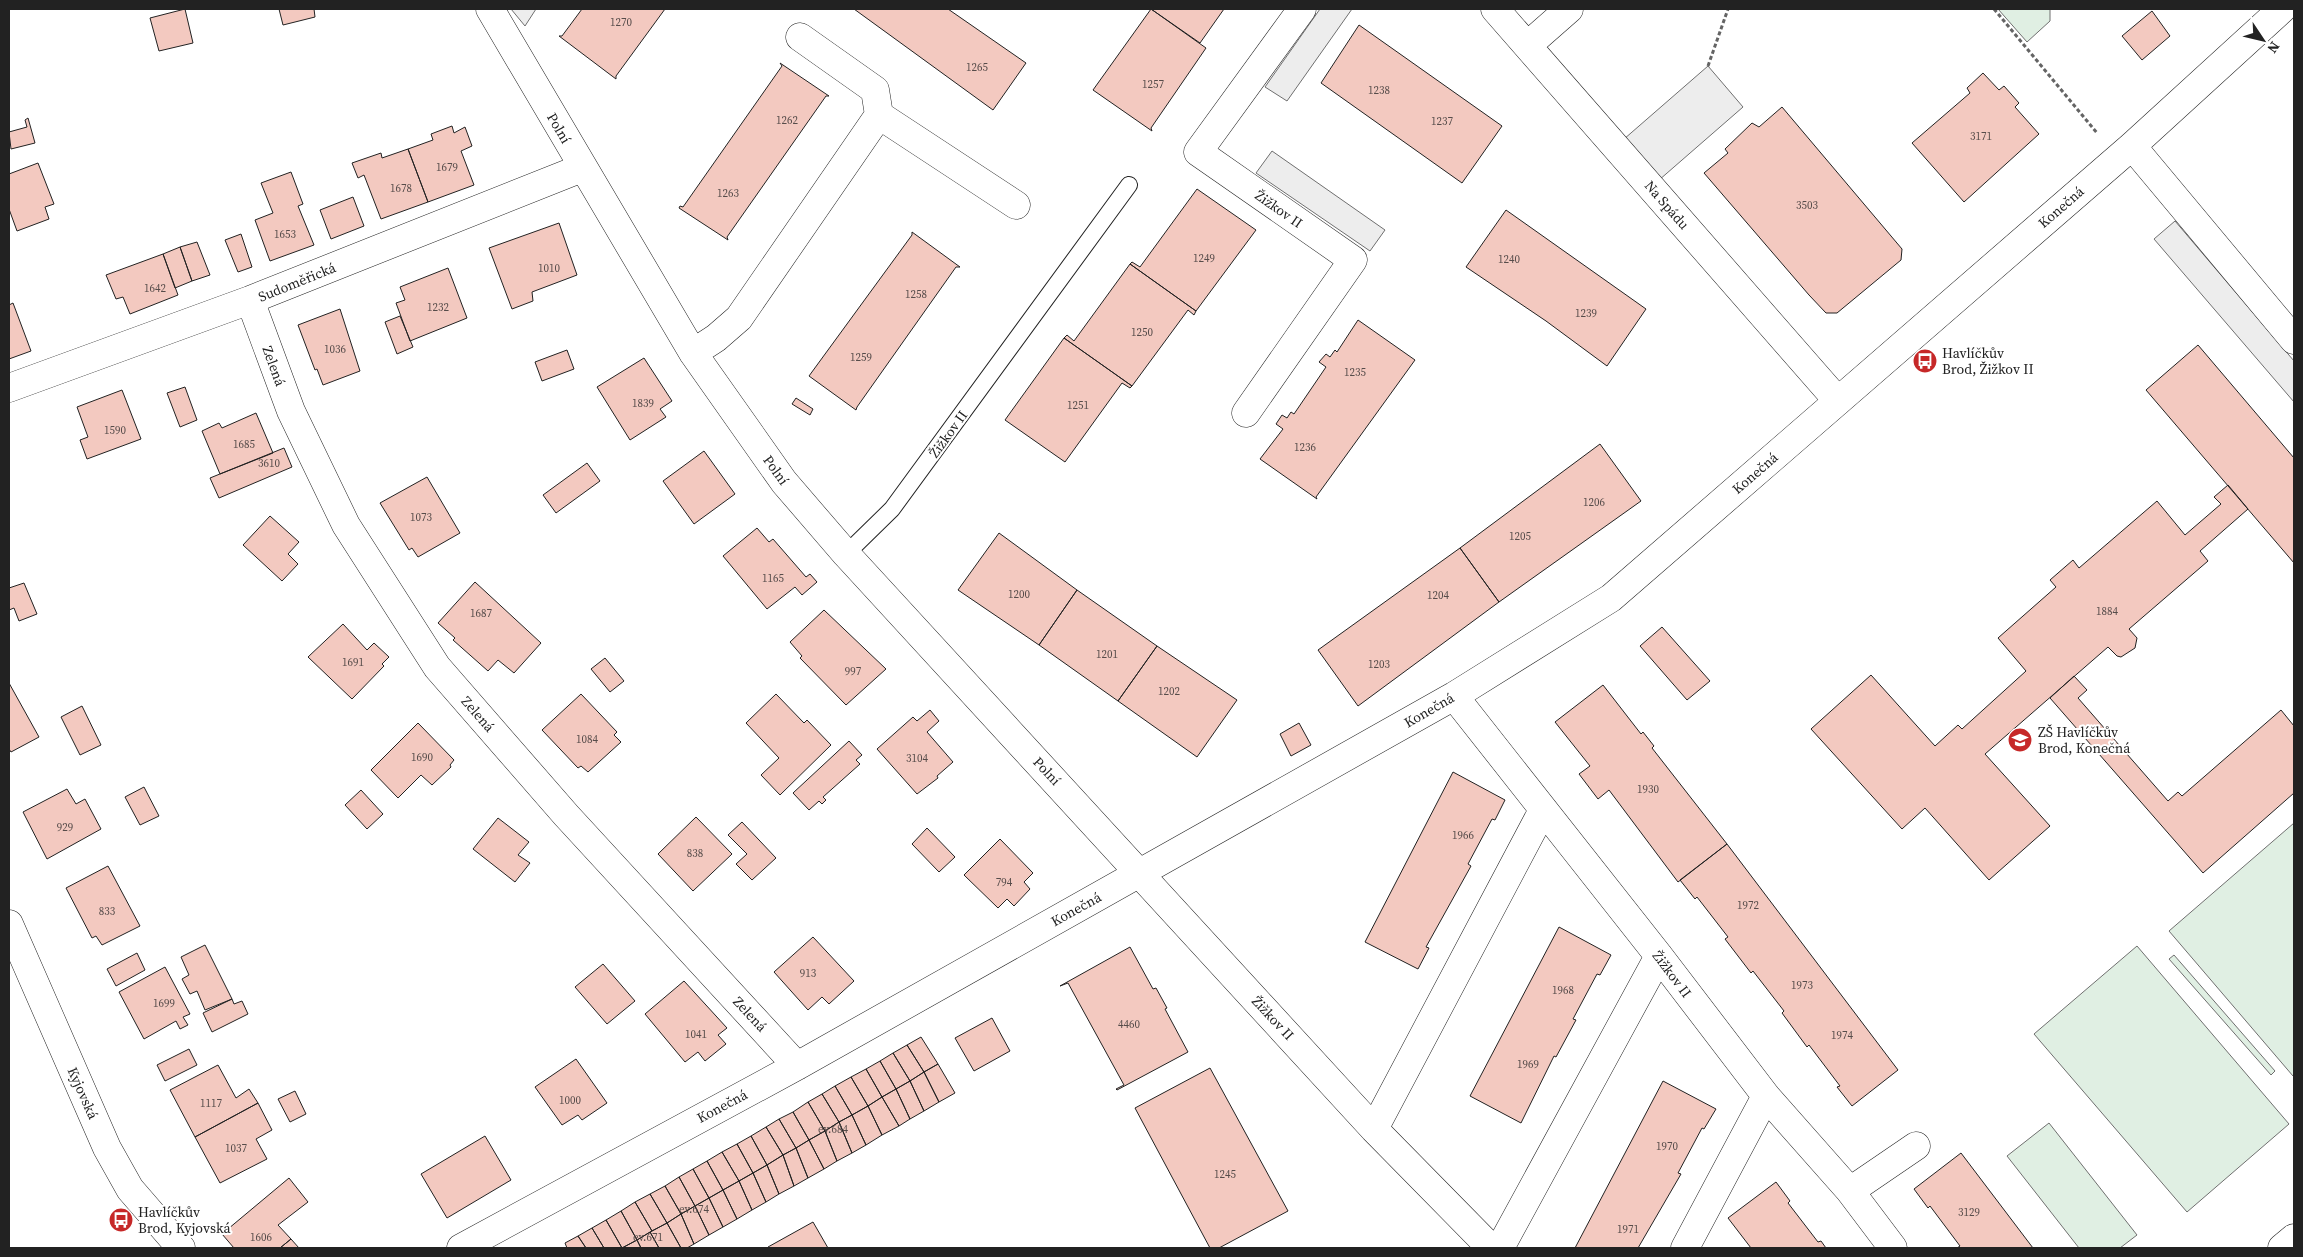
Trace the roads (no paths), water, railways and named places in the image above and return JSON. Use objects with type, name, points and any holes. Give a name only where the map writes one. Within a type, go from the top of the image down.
[{"type":"street","name":"Žižkov II","points":[[1246,413],[1353,260],[1198,152],[1302,9]]},
{"type":"street","name":"Na Spádu","points":[[1495,9],[1838,401]]},
{"type":"street","points":[[1528,46],[1569,9]]},
{"type":"street","name":"Konečná","points":[[461,1248],[798,1066],[1454,696],[1611,598],[2125,152],[2282,9]]},
{"type":"street","name":"Polní","points":[[499,13],[582,168],[693,352],[784,482],[846,554],[1139,874]]},
{"type":"street","points":[[693,352],[716,338],[738,318],[879,115],[875,90],[800,37]]},
{"type":"street","points":[[879,115],[1016,205]]},
{"type":"street","points":[[2125,152],[2294,340]]},
{"type":"street","name":"Sudoměřická","points":[[9,388],[250,300],[582,168]]},
{"type":"street","name":"Zelená","points":[[250,300],[291,411],[346,525],[437,667],[573,822],[798,1066]]},
{"type":"street","name":"Žižkov II","points":[[1454,696],[1659,956],[1766,1096],[1850,1191],[1894,1248]]},
{"type":"street","points":[[1374,1129],[1544,810]]},
{"type":"street","name":"Žižkov II","points":[[1139,874],[1374,1129],[1491,1248]]},
{"type":"street","name":"Kyjovská","points":[[9,924],[107,1148],[130,1189],[181,1248]]},
{"type":"street","points":[[1500,1248],[1659,956]]},
{"type":"street","points":[[1685,1248],[1766,1096]]},
{"type":"street","points":[[1850,1191],[1916,1146]]},
{"type":"street","points":[[2282,1248],[2294,1238]]},
{"type":"lane","name":"Žižkov II","points":[[846,554],[892,510],[1130,185]]},
{"type":"place","name":"Havlíčkův Brod, Žižkov II","points":[[1925,361]]},
{"type":"place","name":"ZŠ Havlíčkův Brod, Konečná","points":[[2020,740]]},
{"type":"place","name":"Havlíčkův Brod, Kyjovská","points":[[121,1220]]}]
